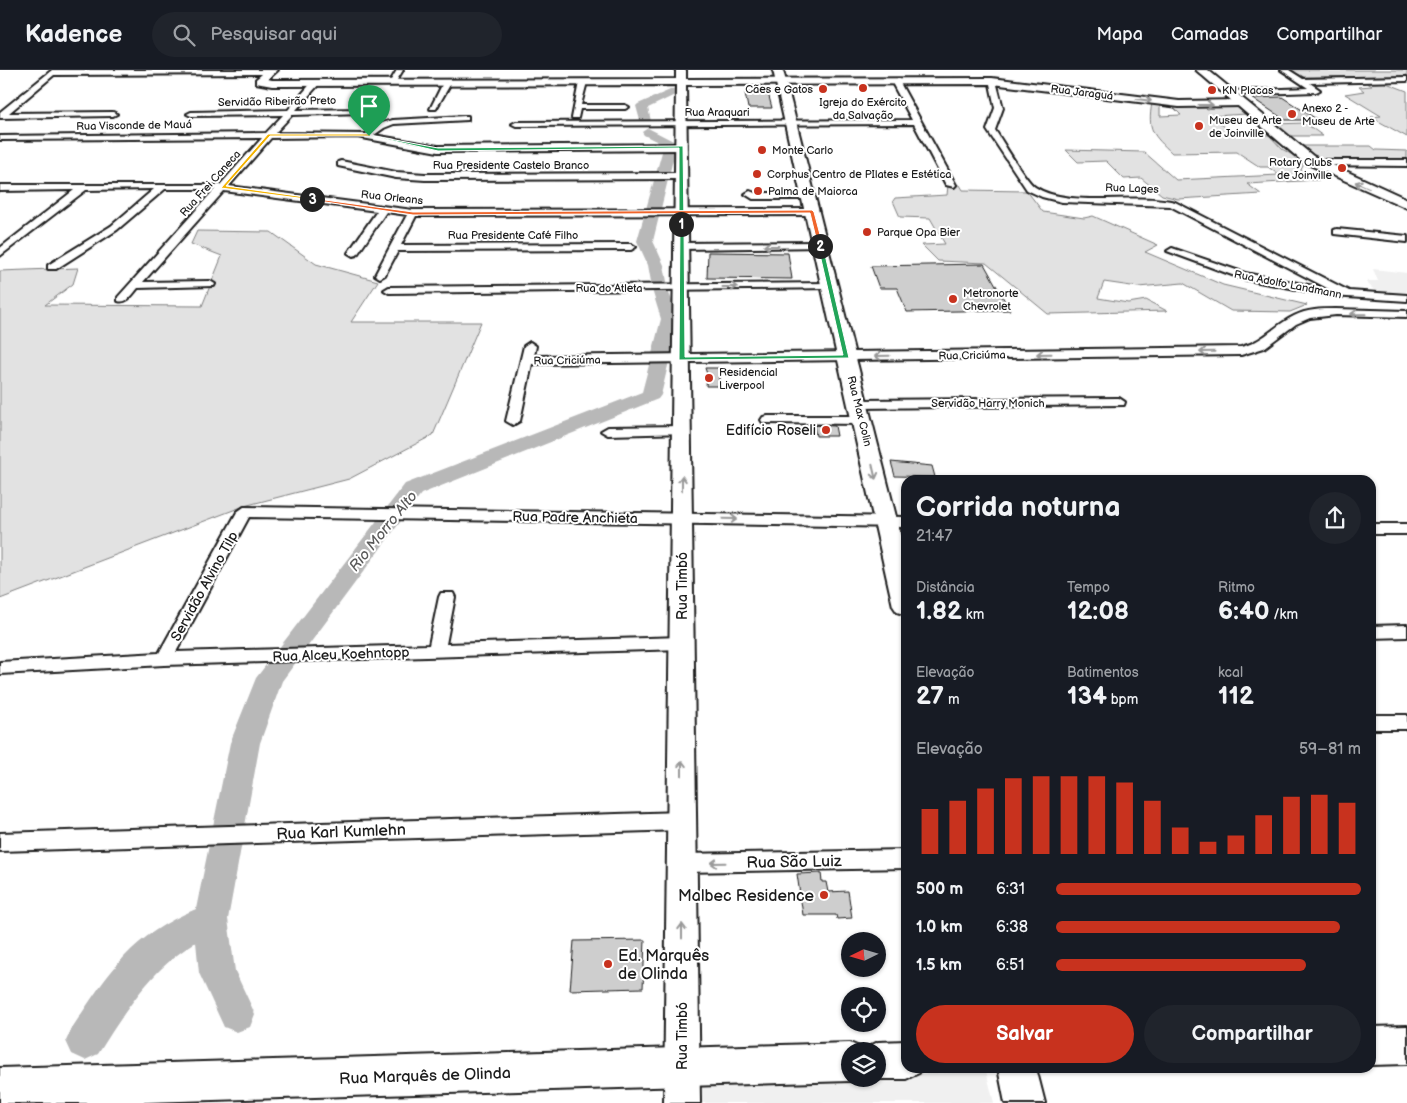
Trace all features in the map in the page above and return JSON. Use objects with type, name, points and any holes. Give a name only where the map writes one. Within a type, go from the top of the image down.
[{"type":"main road","points":[[1201,70],[1268,128],[1314,163],[1407,204]]},
{"type":"main road","name":"Rua Max Colin","points":[[779,76],[860,412],[896,522],[901,564]]},
{"type":"main road","points":[[1376,1046],[1407,1045]]},
{"type":"main road","points":[[886,1061],[901,1060]]},
{"type":"main road","name":"Rua Marquês de Olinda","points":[[0,1087],[682,1085],[841,1063]]},
{"type":"main road","points":[[1018,1073],[1025,1103]]},
{"type":"street","points":[[391,83],[400,70]]},
{"type":"street","points":[[549,82],[552,70]]},
{"type":"street","points":[[889,70],[951,185]]},
{"type":"street","name":"Rua Lages","points":[[984,70],[992,81],[999,108],[991,130],[1030,188],[1037,192],[1065,199],[1155,201],[1172,204],[1349,295]]},
{"type":"street","points":[[1229,93],[1316,90],[1284,70]]},
{"type":"street","points":[[0,115],[54,71],[271,71]]},
{"type":"street","name":"Rua Jaraguá","points":[[271,71],[261,79],[262,82],[583,82],[681,76],[779,76],[895,81],[992,81],[1179,104],[1241,103]]},
{"type":"street","name":"Rua Timbó","points":[[681,76],[681,124],[673,147],[676,176],[672,212],[681,246],[676,358],[682,430],[682,1085]]},
{"type":"street","points":[[1303,81],[1407,79]]},
{"type":"street","points":[[433,106],[447,82]]},
{"type":"street","points":[[573,124],[583,82]]},
{"type":"street","name":"Rua Frei Caneca","points":[[122,299],[316,83]]},
{"type":"street","points":[[577,108],[625,107]]},
{"type":"street","name":"Servidão Ribeirão Preto","points":[[191,114],[363,111]]},
{"type":"street","points":[[0,115],[113,114]]},
{"type":"street","points":[[369,136],[382,126],[393,122],[465,118]]},
{"type":"street","name":"Rua Araquari","points":[[516,124],[917,122]]},
{"type":"street","name":"Rua Visconde de Mauá","points":[[0,138],[269,135],[369,136],[438,149],[673,147]]},
{"type":"street","points":[[1314,163],[1407,163]]},
{"type":"street","points":[[1392,163],[1407,171]]},
{"type":"street","name":"Rua Presidente Castelo Branco","points":[[341,164],[396,175],[425,177],[676,176]]},
{"type":"street","points":[[116,221],[159,186]]},
{"type":"street","points":[[52,267],[114,228],[159,186]]},
{"type":"street","name":"Rua Orleans","points":[[2,189],[159,186],[223,187],[413,213],[812,212]]},
{"type":"street","points":[[0,253],[84,187]]},
{"type":"street","points":[[789,188],[807,192]]},
{"type":"street","points":[[750,194],[753,196],[807,192]]},
{"type":"street","points":[[353,253],[383,209]]},
{"type":"street","points":[[380,275],[413,213]]},
{"type":"street","points":[[1337,232],[1407,239]]},
{"type":"street","points":[[681,246],[820,245]]},
{"type":"street","name":"Rua Presidente Café Filho","points":[[394,248],[631,247]]},
{"type":"street","name":"Rua Adolfo Landmann","points":[[1172,251],[1243,276],[1349,295],[1407,298]]},
{"type":"street","points":[[135,285],[210,284]]},
{"type":"street","name":"Rua do Atleta","points":[[389,290],[830,286]]},
{"type":"street","name":"Rua Criciúma","points":[[526,360],[1241,351],[1260,347],[1304,315],[1319,313],[1407,314]]},
{"type":"street","points":[[513,421],[530,346]]},
{"type":"street","name":"Servidão Harry Monich","points":[[768,420],[860,412],[1119,402]]},
{"type":"street","points":[[608,430],[682,430]]},
{"type":"street","name":"Rua Padre Anchieta","points":[[244,512],[896,522]]},
{"type":"street","name":"Servidão Alvino Tilp","points":[[164,659],[244,512]]},
{"type":"street","points":[[1376,529],[1407,529]]},
{"type":"street","points":[[436,651],[447,597]]},
{"type":"street","points":[[1376,632],[1407,631]]},
{"type":"street","name":"Rua Alceu Koehntopp","points":[[0,668],[164,659],[682,643]]},
{"type":"street","points":[[1376,722],[1407,722]]},
{"type":"street","name":"Rua Karl Kumlehn","points":[[0,842],[682,821]]},
{"type":"street","name":"Rua São Luiz","points":[[682,863],[901,859]]},
{"type":"shaded area","points":[[1289,70],[1407,70],[1407,76],[1304,77]]},
{"type":"shaded area","points":[[1364,81],[1381,81],[1407,91],[1407,137],[1371,117],[1381,116],[1345,94],[1364,91],[1359,87],[1372,86]]},
{"type":"shaded area","points":[[1152,103],[1160,104],[1160,116],[1181,115],[1171,105],[1239,107],[1247,114],[1212,116],[1234,135],[1269,135],[1282,149],[1305,162],[1301,170],[1319,180],[1247,184],[1261,194],[1178,199],[1162,195],[1141,178],[1124,179],[1106,161],[1078,162],[1066,150],[1144,152],[1176,180],[1279,175],[1268,167],[1260,167],[1237,152],[1172,153],[1156,136],[1151,126]]},
{"type":"shaded area","points":[[1305,123],[1323,136],[1289,136],[1274,124]]},
{"type":"shaded area","points":[[1301,146],[1371,146],[1376,150],[1407,151],[1407,162],[1331,162],[1317,160]]},
{"type":"shaded area","points":[[948,185],[960,185],[963,190],[1027,191],[1043,212],[1084,218],[1093,216],[1158,245],[1145,252],[1223,285],[1307,305],[1290,312],[1231,311],[1183,283],[1138,287],[1104,282],[1098,298],[1128,303],[1146,300],[1167,311],[1048,314],[986,263],[938,261],[922,245],[945,244],[930,218],[900,217],[893,201],[895,198],[947,195]]},
{"type":"shaded area","points":[[197,231],[271,232],[316,264],[378,281],[351,322],[481,322],[433,435],[349,479],[244,506],[0,599],[0,271],[78,268],[73,284],[45,305],[202,306],[222,256],[191,244]]},
{"type":"shaded area","points":[[1373,269],[1407,273],[1407,293],[1377,293],[1365,281],[1378,281]]},
{"type":"shaded area","points":[[986,1073],[994,1103],[696,1103],[695,1083],[841,1080],[841,1087],[886,1087],[886,1075]]},
{"type":"building","points":[[763,91],[768,93],[772,108],[748,108],[745,93]]},
{"type":"building","points":[[1282,97],[1318,120],[1285,120],[1252,98]]},
{"type":"building","points":[[708,252],[788,253],[792,279],[707,278]]},
{"type":"building","name":"Metronorte Chevrolet","points":[[984,264],[1010,310],[907,312],[897,288],[879,288],[871,266]]},
{"type":"building","name":"Residencial Liverpool","points":[[705,368],[719,368],[719,386],[706,386],[707,374]]},
{"type":"building","name":"Edifício Roseli","points":[[814,425],[835,426],[837,436],[816,436]]},
{"type":"building","points":[[891,462],[932,466],[934,475],[901,475],[895,476]]},
{"type":"building","name":"Malbec Residence","points":[[821,873],[822,882],[826,882],[828,892],[848,891],[852,918],[837,919],[836,915],[803,915],[797,874]]},
{"type":"building","name":"Ed. Marquês de Olinda","points":[[645,940],[643,988],[570,990],[574,941]]},
{"type":"waterway","name":"Rio Morro Alto","points":[[645,121],[642,106],[677,90]]},
{"type":"waterway","name":"Rio Morro Alto","points":[[211,919],[245,743],[270,678],[413,489],[651,395],[670,319],[661,293],[656,265],[645,241],[671,143],[648,132]]},
{"type":"waterway","points":[[85,1041],[124,983],[151,953],[187,929],[211,919]]},
{"type":"waterway","name":"Rio Morro Alto","points":[[211,919],[217,973],[237,1014]]},
{"type":"place","name":"Igreja do Exército da Salvação","points":[[863,88]]},
{"type":"place","name":"Cães e Gatos","points":[[823,89]]},
{"type":"place","name":"KN Placas","points":[[1212,90]]},
{"type":"place","name":"Anexo 2 - Museu de Arte","points":[[1292,114]]},
{"type":"place","name":"Museu de Arte de Joinville","points":[[1199,126]]},
{"type":"place","name":"Monte Carlo","points":[[762,150]]},
{"type":"place","name":"Rotary Clubs de Joinville","points":[[1342,168]]},
{"type":"place","name":"Corphus Centro de PIlates e Estética","points":[[757,174]]},
{"type":"place","name":"Palma de Maiorca","points":[[758,191]]},
{"type":"place","name":"Parque Opa Bier","points":[[867,232]]},
{"type":"place","name":"Metronorte Chevrolet","points":[[953,299]]},
{"type":"place","name":"Residencial Liverpool","points":[[709,378]]},
{"type":"place","name":"Edifício Roseli","points":[[826,430]]},
{"type":"place","name":"Malbec Residence","points":[[824,895]]},
{"type":"place","name":"Ed. Marquês de Olinda","points":[[608,964]]},
{"type":"route","points":[[369,136],[269,135],[223,187],[413,213],[663,212],[681,212],[812,212],[846,356],[682,358],[681,288],[681,212],[681,176],[681,147],[438,149],[424,148],[369,136]]}]
